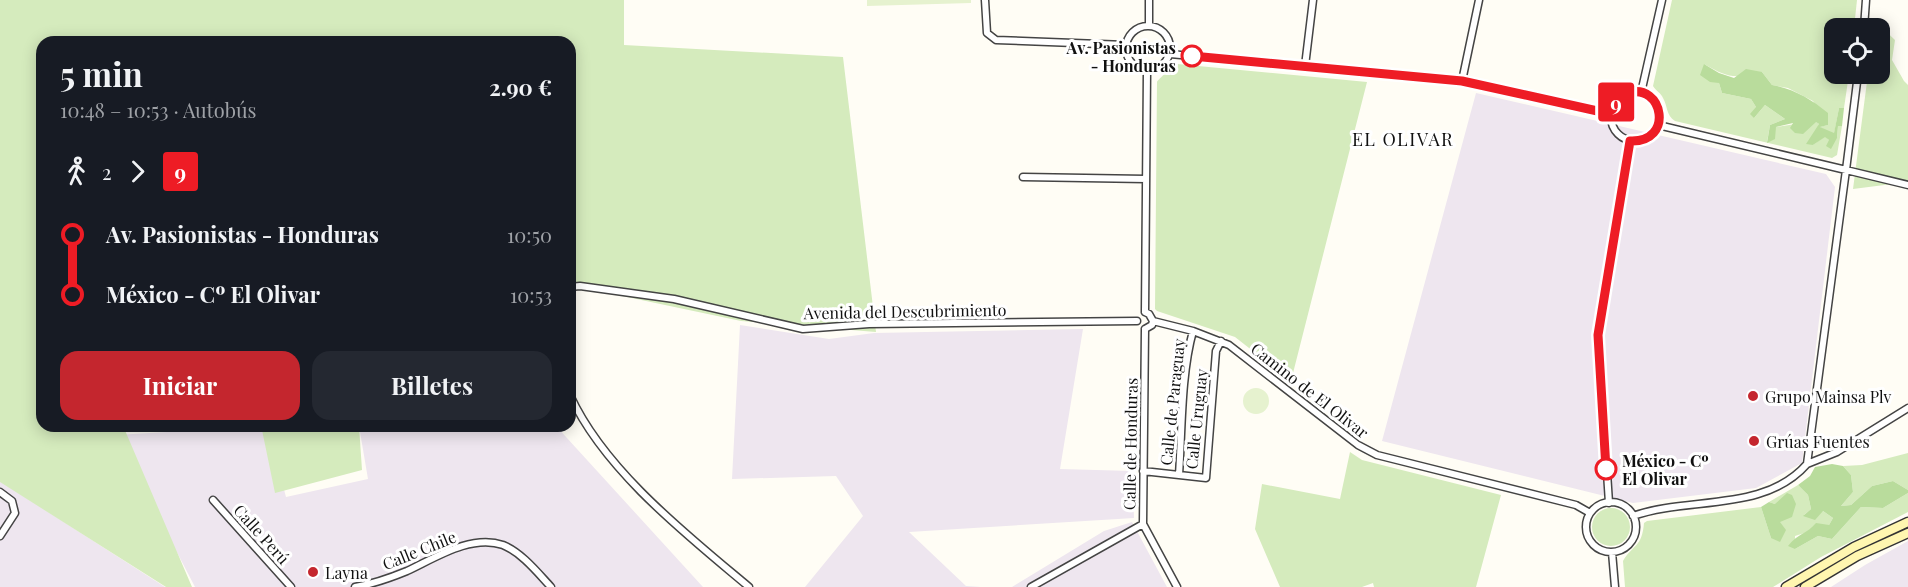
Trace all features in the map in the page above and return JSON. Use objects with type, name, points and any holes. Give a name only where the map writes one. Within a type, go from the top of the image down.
[{"type":"main road","points":[[1786,587],[1854,547],[1908,522]]},
{"type":"main road","points":[[1805,587],[1857,556],[1908,533]]},
{"type":"street","points":[[986,0],[987,33],[996,40],[1126,45]]},
{"type":"street","points":[[1149,0],[1149,26]]},
{"type":"street","points":[[1305,66],[1313,0]]},
{"type":"street","points":[[1462,81],[1479,0]]},
{"type":"street","points":[[1641,93],[1662,0]]},
{"type":"street","points":[[1865,18],[1866,0]]},
{"type":"street","points":[[1143,26],[1149,26],[1162,30],[1166,35],[1169,40],[1170,54],[1162,66],[1147,71],[1140,69],[1129,59],[1126,45],[1132,33],[1143,26]]},
{"type":"street","points":[[1170,54],[1462,81],[1611,114]]},
{"type":"street","points":[[1145,312],[1147,71]]},
{"type":"street","points":[[1807,464],[1857,84]]},
{"type":"street","points":[[1641,93],[1655,101],[1660,117],[1659,125],[1644,140],[1630,141],[1623,138],[1614,128],[1611,114],[1618,99],[1625,94],[1641,93]]},
{"type":"street","points":[[1659,125],[1908,185]]},
{"type":"street","points":[[1609,503],[1598,335],[1630,141]]},
{"type":"street","points":[[1023,177],[1146,179]]},
{"type":"street","name":"Avenida del Descubrimiento","points":[[576,286],[674,299],[803,329],[868,324],[1137,321]]},
{"type":"street","points":[[1145,312],[1153,321],[1149,328],[1145,329],[1138,325],[1137,321],[1145,312]]},
{"type":"street","name":"Camino de El Olivar","points":[[1153,321],[1193,331],[1221,341],[1238,351],[1358,446],[1377,455],[1576,506],[1590,513]]},
{"type":"street","name":"Calle de Honduras","points":[[1145,329],[1143,524],[1177,587]]},
{"type":"street","name":"Calle de Paraguay","points":[[1179,475],[1189,343],[1193,331]]},
{"type":"street","name":"Calle Uruguay","points":[[1143,471],[1206,478],[1216,351],[1221,341]]},
{"type":"street","points":[[576,408],[617,464],[646,496],[686,534],[749,587]]},
{"type":"street","points":[[1633,516],[1650,510],[1753,496],[1771,491],[1798,474],[1807,464],[1838,452],[1908,408]]},
{"type":"street","points":[[1811,440],[1838,445],[1849,444]]},
{"type":"street","points":[[0,492],[12,501],[15,513],[0,536]]},
{"type":"street","name":"Calle Perú","points":[[213,500],[291,587]]},
{"type":"street","points":[[1609,503],[1623,506],[1633,516],[1635,532],[1633,539],[1621,550],[1612,552],[1597,549],[1588,538],[1587,522],[1590,513],[1596,507],[1609,503]]},
{"type":"street","points":[[1031,587],[1143,524]]},
{"type":"street","name":"Calle Chile","points":[[355,587],[372,584],[468,545],[487,543],[504,546],[521,556],[551,587]]},
{"type":"street","points":[[1612,552],[1616,587]]},
{"type":"shaded area","points":[[1476,93],[1826,174],[1835,187],[1802,463],[1756,488],[1633,503],[1382,441]]},
{"type":"shaded area","points":[[740,325],[829,339],[874,333],[1083,329],[1060,469],[1132,471],[1134,518],[909,532],[966,586],[981,587],[805,587],[863,516],[836,476],[732,479]]},
{"type":"shaded area","points":[[166,432],[269,432],[286,497],[368,479],[360,432],[561,432],[703,587],[195,587],[116,435]]},
{"type":"shaded area","points":[[0,481],[165,587],[0,587]]},
{"type":"shaded area","points":[[1132,522],[1167,587],[1012,587],[1104,531]]},
{"type":"shaded area","points":[[1908,541],[1908,587],[1831,587],[1865,565]]},
{"type":"green space","points":[[0,0],[624,0],[624,45],[843,57],[876,332],[741,321],[576,286],[576,36],[36,36],[36,432],[126,432],[192,587],[166,587],[0,482]]},
{"type":"green space","points":[[867,0],[971,0],[971,3],[867,6]]},
{"type":"green space","points":[[1672,0],[1857,0],[1855,18],[1824,18],[1824,84],[1848,84],[1844,108],[1839,108],[1834,134],[1819,127],[1828,125],[1813,101],[1788,88],[1772,85],[1762,72],[1732,76],[1704,64],[1719,83],[1722,93],[1751,99],[1756,107],[1754,118],[1765,105],[1785,119],[1770,125],[1767,142],[1776,127],[1815,121],[1819,124],[1813,145],[1825,136],[1829,140],[1837,138],[1838,126],[1842,126],[1837,155],[1832,158],[1675,121],[1662,96],[1653,86]]},
{"type":"green space","points":[[1890,35],[1895,40],[1892,60],[1908,85],[1908,182],[1853,189],[1867,84],[1890,84]]},
{"type":"green space","points":[[1177,64],[1367,82],[1291,381],[1235,337],[1155,309],[1157,82]]},
{"type":"green space","points":[[1704,64],[1719,73],[1734,78],[1746,69],[1762,72],[1772,85],[1802,95],[1828,113],[1828,125],[1820,127],[1834,133],[1839,108],[1844,108],[1842,126],[1838,126],[1837,138],[1831,149],[1826,146],[1829,140],[1825,137],[1813,145],[1806,144],[1819,124],[1816,122],[1803,134],[1795,133],[1790,128],[1793,123],[1776,127],[1775,139],[1767,143],[1770,125],[1785,119],[1765,105],[1754,118],[1750,114],[1756,107],[1751,99],[1722,93],[1719,83],[1710,82],[1700,75]]},
{"type":"green space","points":[[1256,388],[1265,392],[1269,401],[1265,410],[1256,414],[1247,410],[1243,401],[1247,392]]},
{"type":"green space","points":[[262,432],[359,432],[362,470],[275,493]]},
{"type":"green space","points":[[1350,452],[1362,460],[1501,495],[1476,587],[1374,587],[1373,583],[1362,587],[1280,587],[1255,529],[1262,484],[1340,499]]},
{"type":"green space","points":[[1908,453],[1908,490],[1893,481],[1872,486],[1851,505],[1841,506],[1853,492],[1851,475],[1843,466],[1862,465]]},
{"type":"green space","points":[[1832,464],[1843,466],[1851,475],[1853,492],[1841,506],[1851,505],[1872,486],[1893,481],[1908,490],[1908,493],[1883,508],[1861,507],[1832,539],[1818,536],[1795,549],[1788,546],[1816,523],[1829,525],[1833,518],[1823,511],[1815,520],[1803,516],[1811,509],[1808,495],[1798,485],[1810,476],[1815,467]]},
{"type":"green space","points":[[1798,485],[1808,495],[1811,509],[1804,515],[1823,511],[1833,518],[1829,525],[1795,536],[1795,549],[1818,536],[1832,539],[1861,507],[1883,508],[1908,493],[1908,512],[1821,557],[1773,587],[1625,587],[1623,561],[1639,542],[1644,523],[1647,521],[1761,507],[1771,538],[1780,522],[1775,504],[1769,502]]},
{"type":"green space","points":[[1787,493],[1792,495],[1796,504],[1792,517],[1780,522],[1786,530],[1780,542],[1771,538],[1761,507],[1769,502],[1775,504]]},
{"type":"green space","points":[[1611,508],[1624,514],[1630,527],[1624,540],[1611,546],[1598,540],[1592,527],[1598,514]]},
{"type":"bus line","name":"9","points":[[1192,56],[1462,81],[1611,114],[1613,106],[1625,94],[1641,93],[1655,101],[1659,109],[1659,125],[1644,140],[1630,141],[1598,335],[1606,469]]},
{"type":"place","name":"Av. Pasionistas - Honduras","points":[[1192,56]]},
{"type":"place","name":"Grupo Mainsa Plv","points":[[1753,396]]},
{"type":"place","name":"Grúas Fuentes","points":[[1754,441]]},
{"type":"place","name":"México - Cº El Olivar","points":[[1606,469]]},
{"type":"place","name":"Layna","points":[[313,572]]},
{"type":"district","name":"EL OLIVAR","points":[[1403,139]]}]
